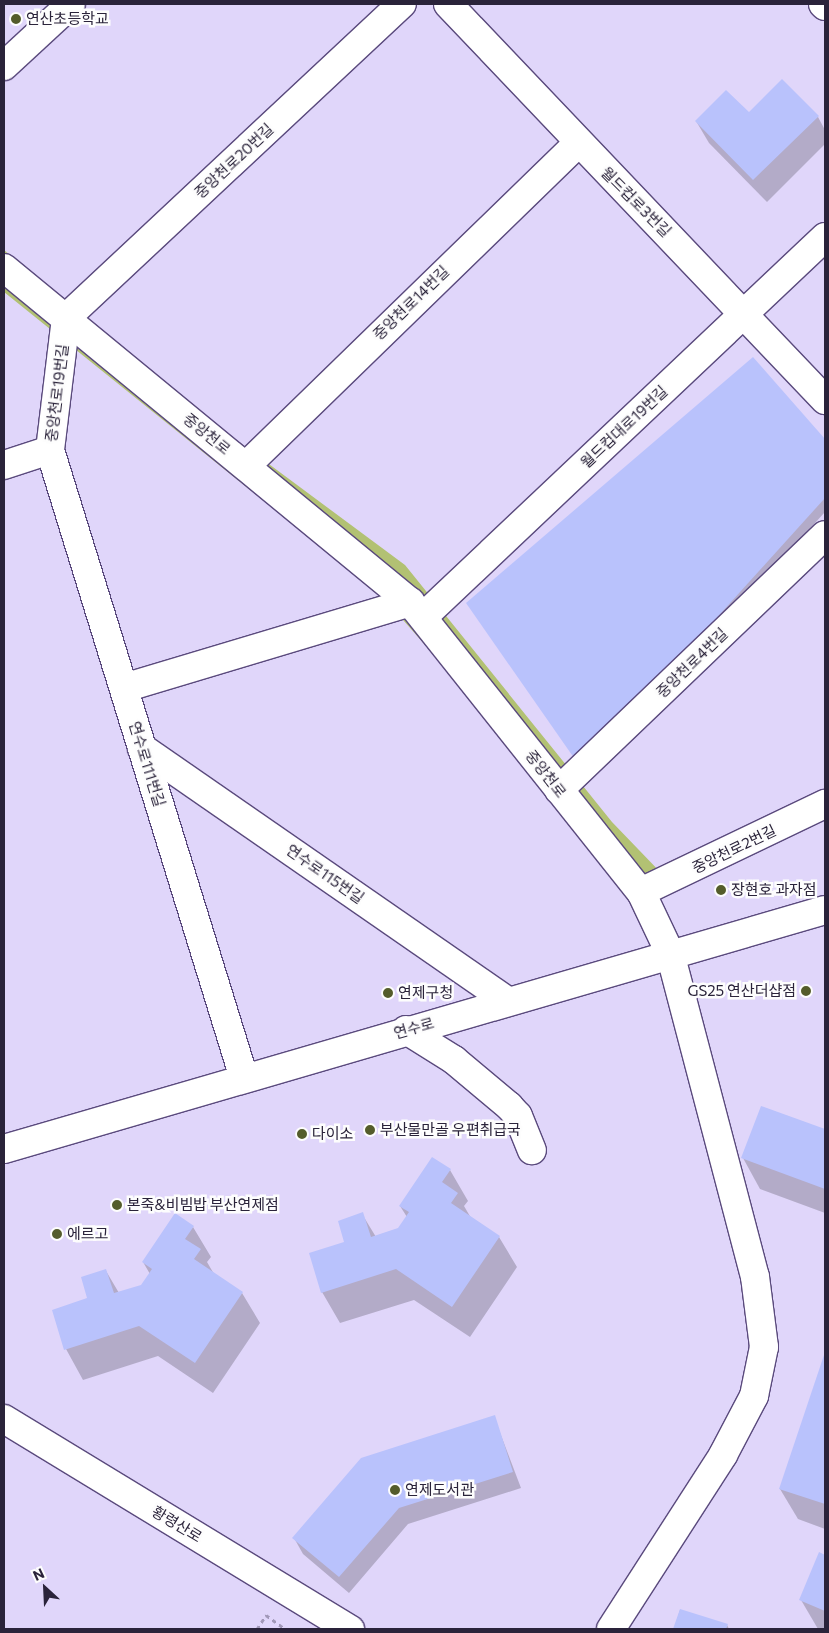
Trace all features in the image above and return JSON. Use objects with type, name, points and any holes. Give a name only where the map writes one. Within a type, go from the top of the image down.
[{"type":"street","points":[[4,66],[71,4]]},
{"type":"street","name":"중앙천로20번길","points":[[66,318],[402,4]]},
{"type":"street","name":"월드컵로3번길","points":[[448,4],[578,143],[745,312],[825,400]]},
{"type":"street","name":"중앙천로14번길","points":[[246,466],[578,143]]},
{"type":"street","name":"월드컵대로19번길","points":[[416,610],[745,312],[825,237]]},
{"type":"street","name":"중앙천로","points":[[4,268],[246,466],[416,610],[641,892],[670,953],[755,1276],[764,1347],[754,1396],[723,1455],[611,1629]]},
{"type":"street","name":"중앙천로19번길","points":[[4,464],[50,450],[66,318]]},
{"type":"street","name":"연수로111번길","points":[[50,450],[244,1078]]},
{"type":"street","name":"중앙천로4번길","points":[[559,790],[825,536]]},
{"type":"street","points":[[124,688],[416,610]]},
{"type":"street","name":"연수로115번길","points":[[142,748],[507,1000]]},
{"type":"street","name":"중앙천로2번길","points":[[641,892],[825,804]]},
{"type":"street","name":"연수로","points":[[4,1149],[507,1000],[825,910]]},
{"type":"street","points":[[406,1030],[454,1060],[509,1106],[529,1136],[532,1150]]},
{"type":"street","name":"황령산로","points":[[4,1419],[350,1629]]},
{"type":"path","points":[[257,1629],[266,1615],[285,1629]]},
{"type":"shaded area","points":[[4,250],[204,416],[405,565],[612,822],[664,876],[638,901],[540,776],[382,596],[4,292]]},
{"type":"building","points":[[782,79],[819,116],[753,180],[695,121],[726,90],[749,112]]},
{"type":"building","points":[[753,357],[825,439],[825,498],[581,768],[466,603]]},
{"type":"building","points":[[761,1106],[825,1129],[825,1189],[741,1158]]},
{"type":"building","points":[[432,1157],[451,1169],[442,1182],[458,1193],[451,1203],[500,1236],[452,1307],[396,1269],[321,1293],[309,1253],[344,1242],[338,1221],[363,1212],[371,1237],[398,1228],[409,1212],[399,1206]]},
{"type":"building","points":[[175,1213],[194,1226],[185,1239],[201,1249],[194,1259],[243,1292],[195,1363],[139,1326],[64,1350],[52,1310],[87,1298],[81,1277],[106,1269],[114,1293],[141,1285],[152,1269],[142,1262]]},
{"type":"building","points":[[825,1352],[825,1504],[779,1489]]},
{"type":"building","name":"연제도서관","points":[[495,1415],[513,1472],[399,1508],[339,1577],[292,1538],[361,1458]]},
{"type":"building","points":[[819,1552],[825,1555],[825,1611],[799,1600]]},
{"type":"building","points":[[680,1609],[728,1624],[726,1629],[673,1629]]},
{"type":"place","name":"연산초등학교","points":[[16,19]]},
{"type":"place","name":"장현호 과자점","points":[[721,890]]},
{"type":"place","name":"GS25 연산더샵점","points":[[806,991]]},
{"type":"place","name":"연제구청","points":[[388,993]]},
{"type":"place","name":"부산물만골 우편취급국","points":[[370,1130]]},
{"type":"place","name":"다이소","points":[[302,1134]]},
{"type":"place","name":"본죽&비빔밥 부산연제점","points":[[117,1205]]},
{"type":"place","name":"에르고","points":[[57,1234]]},
{"type":"place","name":"연제도서관","points":[[395,1490]]}]
